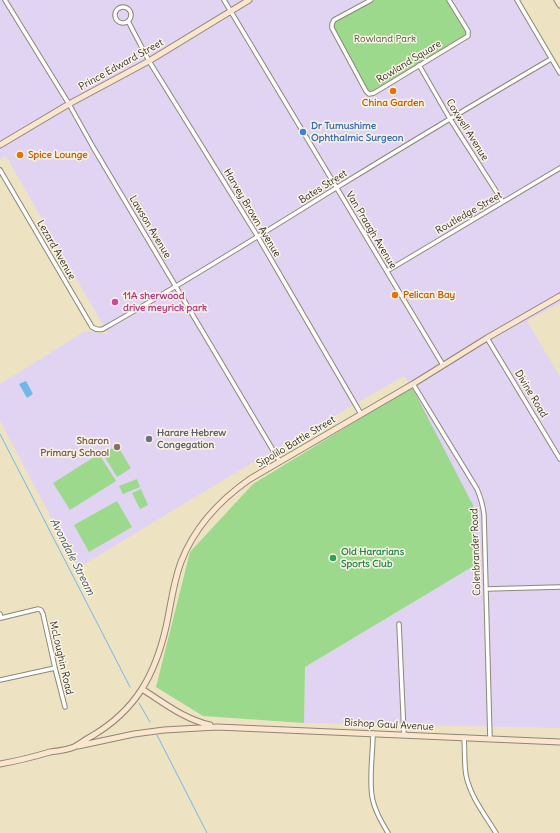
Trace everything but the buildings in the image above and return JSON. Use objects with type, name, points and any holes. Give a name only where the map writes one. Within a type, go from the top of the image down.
[{"type":"main road","name":"Prince Edward Street","points":[[0,145],[69,104],[149,61],[249,0]]},
{"type":"main road","points":[[557,0],[560,5]]},
{"type":"main road","name":"Sipolilo Battle Street","points":[[142,689],[160,651],[176,577],[184,555],[202,525],[224,499],[250,479],[560,296]]},
{"type":"main road","points":[[73,747],[110,724],[123,713],[142,689],[181,714],[195,721],[217,727]]},
{"type":"main road","points":[[0,764],[134,734],[164,730],[217,727]]},
{"type":"main road","name":"Bishop Gaul Avenue","points":[[217,727],[560,742]]},
{"type":"street","name":"Lawson Avenue","points":[[5,0],[69,104],[280,462]]},
{"type":"street","name":"Van Praagh Avenue","points":[[224,0],[443,365]]},
{"type":"street","name":"Rowland Square","points":[[371,0],[334,20],[332,24],[332,28],[369,94],[374,93],[468,36],[468,31],[449,0]]},
{"type":"street","points":[[517,0],[560,73]]},
{"type":"street","name":"Harvey Brown Avenue","points":[[124,7],[129,9],[131,17],[128,21],[125,23],[116,19],[115,11],[124,7]]},
{"type":"street","name":"Harvey Brown Avenue","points":[[128,21],[149,61],[258,237],[361,414]]},
{"type":"street","name":"Bates Street","points":[[104,329],[551,59]]},
{"type":"street","name":"Coxwell Avenue","points":[[419,65],[450,119],[503,202]]},
{"type":"street","name":"Routledge Street","points":[[387,271],[560,168]]},
{"type":"street","name":"Lezard Avenue","points":[[0,170],[92,327],[100,330],[104,329]]},
{"type":"street","name":"Divine Road","points":[[487,338],[560,459]]},
{"type":"street","name":"Colenbrander Road","points":[[413,384],[481,496],[483,505],[490,739]]},
{"type":"street","points":[[486,589],[560,587]]},
{"type":"street","name":"McLoughin Road","points":[[0,617],[38,609],[41,610],[65,706]]},
{"type":"street","points":[[399,624],[404,735]]},
{"type":"street","points":[[0,680],[55,668]]},
{"type":"street","points":[[373,733],[372,797],[378,814],[388,833]]},
{"type":"street","points":[[464,737],[466,775],[474,795],[496,833]]},
{"type":"shaded area","points":[[0,0],[517,0],[560,73],[560,303],[527,321],[560,377],[560,728],[304,723],[305,667],[477,564],[412,387],[404,376],[235,473],[78,568],[0,421],[0,384],[85,331],[108,334],[6,156],[0,159]]},
{"type":"green space","name":"Rowland Park","points":[[370,0],[448,0],[469,34],[370,94],[330,22]]},
{"type":"green space","name":"Old Hararians Sports Club","points":[[412,387],[473,505],[477,564],[305,667],[304,723],[203,716],[156,687],[190,552],[253,484]]},
{"type":"green space","points":[[117,445],[131,468],[117,477],[103,454]]},
{"type":"green space","points":[[99,454],[116,481],[70,510],[53,483]]},
{"type":"green space","points":[[137,479],[140,487],[123,494],[119,486]]},
{"type":"green space","points":[[141,489],[148,505],[140,509],[132,493]]},
{"type":"green space","points":[[117,501],[132,527],[89,552],[74,525]]},
{"type":"water","points":[[26,381],[33,394],[27,398],[19,384]]},
{"type":"waterway","name":"Avondale Stream","points":[[0,434],[130,687]]},
{"type":"waterway","name":"Avondale Stream","points":[[139,703],[150,722]]},
{"type":"waterway","name":"Avondale Stream","points":[[157,735],[207,833]]},
{"type":"place","name":"China Garden","points":[[393,91]]},
{"type":"place","name":"Dr Tumushime Ophthalmic Surgeon","points":[[303,132]]},
{"type":"place","name":"Spice Lounge","points":[[20,155]]},
{"type":"place","name":"Pelican Bay","points":[[395,295]]},
{"type":"place","name":"11A sherwood drive meyrick park","points":[[115,302]]},
{"type":"place","name":"Harare Hebrew Congegation","points":[[149,439]]},
{"type":"place","name":"Sharon Primary School","points":[[117,447]]},
{"type":"place","name":"Old Hararians Sports Club","points":[[333,558]]}]
